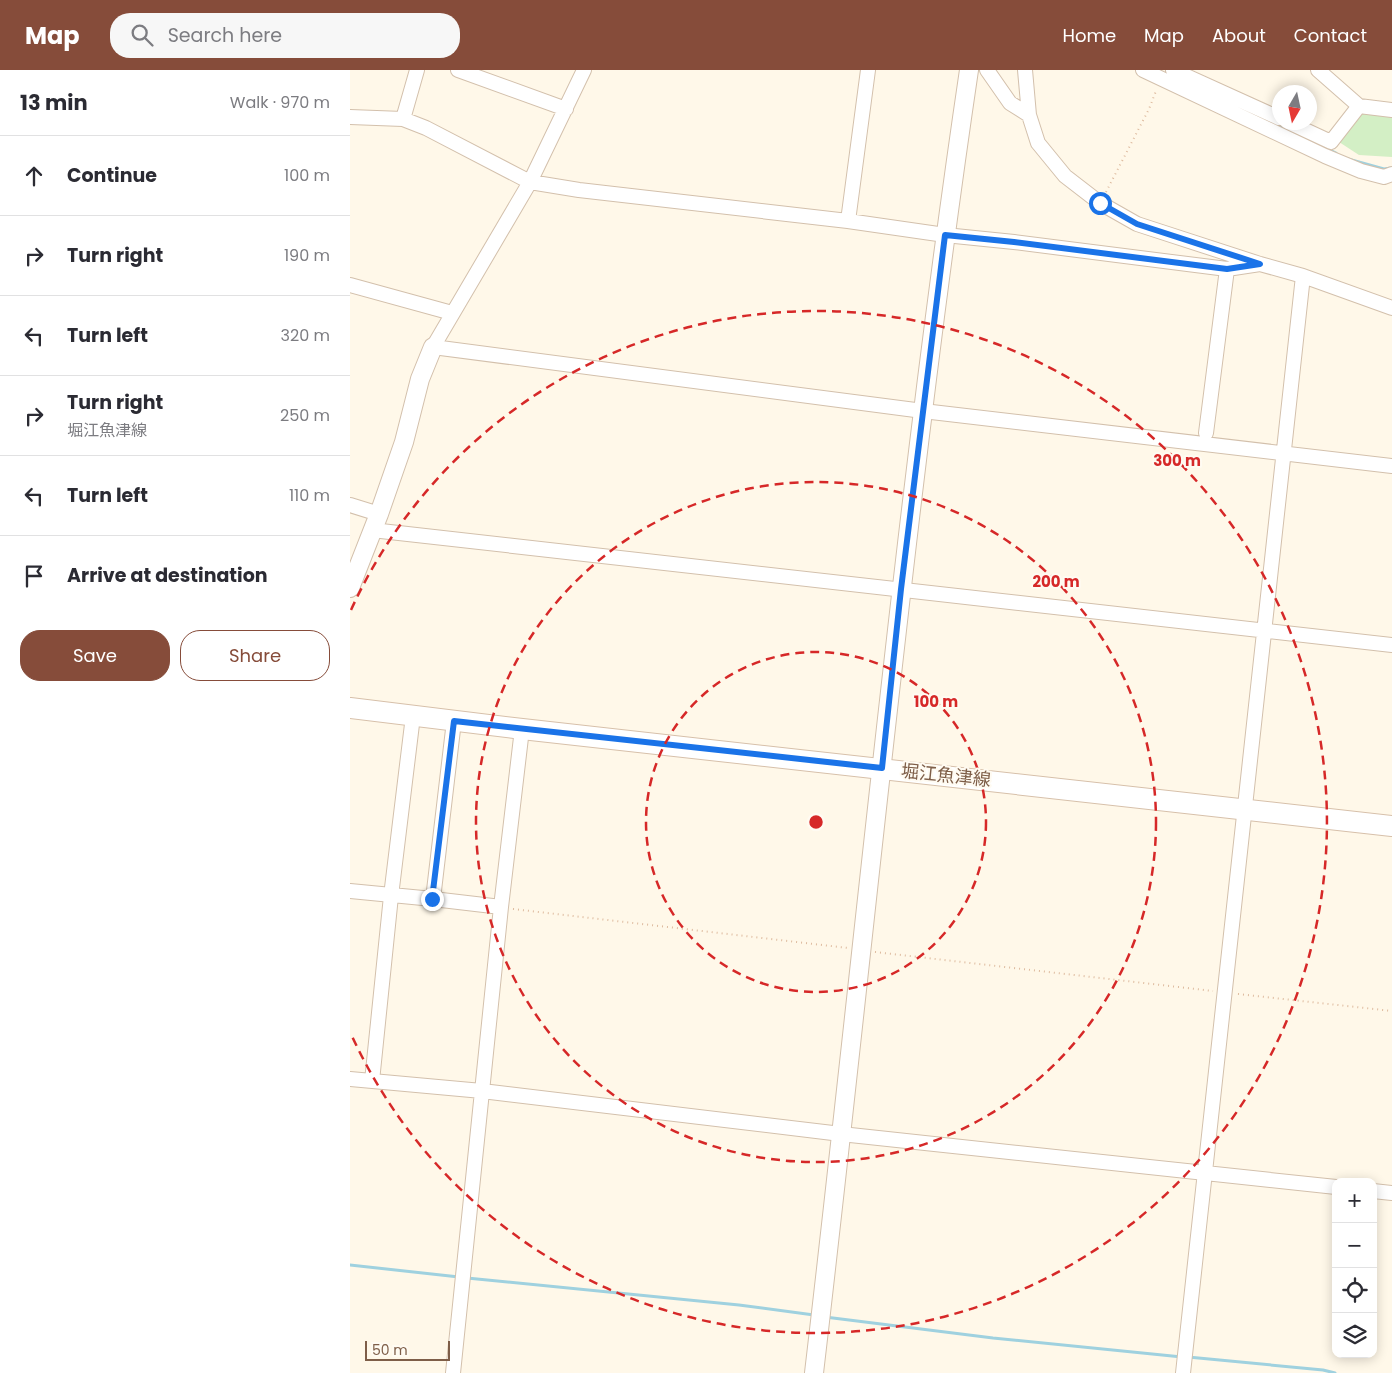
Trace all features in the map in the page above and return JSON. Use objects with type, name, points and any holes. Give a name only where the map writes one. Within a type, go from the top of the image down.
[{"type":"main road","name":"堀江魚津線","points":[[350,708],[522,729],[1392,826]]},
{"type":"street","points":[[403,119],[417,70]]},
{"type":"street","points":[[458,70],[566,109]]},
{"type":"street","points":[[350,588],[404,442],[420,379],[433,347],[530,182],[584,70]]},
{"type":"street","points":[[848,221],[868,70]]},
{"type":"street","points":[[814,1373],[901,589],[945,235],[969,70]]},
{"type":"street","points":[[987,70],[1010,103],[1029,115]]},
{"type":"street","points":[[1025,70],[1029,115],[1038,143],[1065,176],[1100,203],[1137,224],[1303,276],[1392,308]]},
{"type":"street","points":[[1143,70],[1325,156],[1361,171],[1384,177],[1392,174]]},
{"type":"street","points":[[1173,70],[1272,114]]},
{"type":"street","points":[[1318,70],[1359,106],[1392,110]]},
{"type":"street","points":[[1305,130],[1331,142],[1359,106]]},
{"type":"street","points":[[350,117],[403,119],[426,128],[530,182],[606,194],[848,221],[945,235],[1227,269],[1260,264]]},
{"type":"street","points":[[1206,434],[1227,269]]},
{"type":"street","points":[[1183,1373],[1266,630],[1303,276]]},
{"type":"street","points":[[350,285],[452,313]]},
{"type":"street","points":[[433,347],[923,411],[1392,466]]},
{"type":"street","points":[[350,505],[376,522],[901,589],[1392,644]]},
{"type":"street","points":[[372,1081],[413,716]]},
{"type":"street","points":[[432,899],[454,721]]},
{"type":"street","points":[[452,1373],[501,908],[522,729]]},
{"type":"street","points":[[350,891],[501,908]]},
{"type":"street","points":[[350,1079],[482,1091],[841,1134],[1332,1187]]},
{"type":"street","points":[[1377,1191],[1392,1193]]},
{"type":"path","points":[[1100,203],[1149,109],[1161,79]]},
{"type":"path","points":[[501,908],[1392,1011]]},
{"type":"green space","points":[[1363,111],[1392,114],[1392,157],[1359,155],[1336,140]]},
{"type":"waterway","points":[[1288,130],[1336,153]]},
{"type":"waterway","points":[[1348,159],[1384,169],[1391,168]]},
{"type":"waterway","points":[[350,1265],[459,1277]]},
{"type":"waterway","points":[[467,1278],[739,1305],[814,1315]]},
{"type":"waterway","points":[[825,1317],[993,1338],[1182,1357]]},
{"type":"waterway","points":[[1188,1357],[1323,1370],[1335,1373]]},
{"type":"route","points":[[432,899],[454,721],[882,768],[901,589],[945,235],[1227,269],[1260,264],[1137,224],[1100,203]]}]
